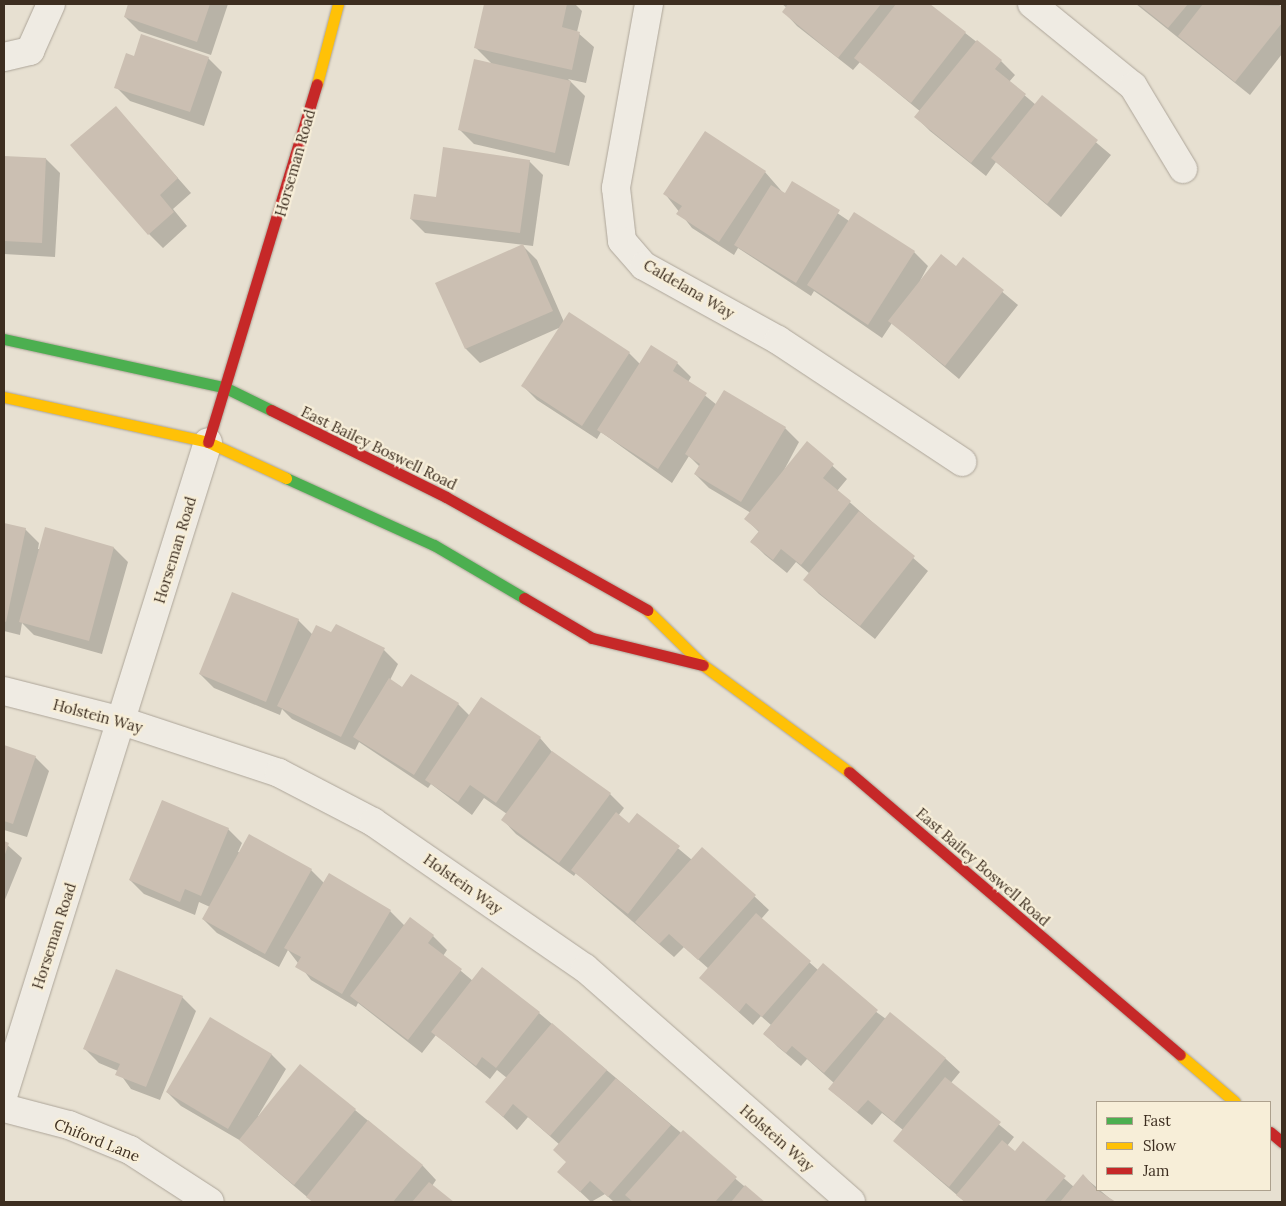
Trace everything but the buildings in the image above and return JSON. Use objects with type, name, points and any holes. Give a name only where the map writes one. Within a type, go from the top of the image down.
[{"type":"street","points":[[4,57],[30,51],[51,4]]},
{"type":"street","name":"Horseman Road","points":[[4,1094],[296,163],[338,4]]},
{"type":"street","name":"Caldelana Way","points":[[649,4],[616,188],[622,241],[644,266],[778,340],[962,462]]},
{"type":"street","points":[[1032,4],[1133,86],[1183,169]]},
{"type":"street","name":"East Bailey Boswell Road","points":[[4,339],[226,388],[446,497],[642,604],[703,665],[822,749],[1234,1101]]},
{"type":"street","name":"East Bailey Boswell Road","points":[[4,397],[208,442],[434,545],[592,638],[703,665]]},
{"type":"street","name":"Holstein Way","points":[[4,691],[122,721],[279,773],[373,822],[585,968],[851,1202]]},
{"type":"street","name":"Chiford Lane","points":[[4,1108],[68,1125],[130,1150],[210,1202]]},
{"type":"street","points":[[1271,1133],[1282,1142]]},
{"type":"traffic: fast","points":[[4,339],[226,388],[271,410]]},
{"type":"traffic: fast","points":[[286,478],[434,545],[524,598]]},
{"type":"traffic: slow","points":[[317,84],[338,4]]},
{"type":"traffic: slow","points":[[4,397],[208,442],[286,478]]},
{"type":"traffic: slow","points":[[647,610],[703,665],[849,772]]},
{"type":"traffic: slow","points":[[1180,1055],[1234,1101]]},
{"type":"traffic: jam","points":[[208,442],[317,84]]},
{"type":"traffic: jam","points":[[271,410],[446,497],[647,610]]},
{"type":"traffic: jam","points":[[524,598],[592,638],[703,665]]},
{"type":"traffic: jam","points":[[849,772],[1180,1055]]},
{"type":"traffic: jam","points":[[1271,1133],[1282,1142]]}]
